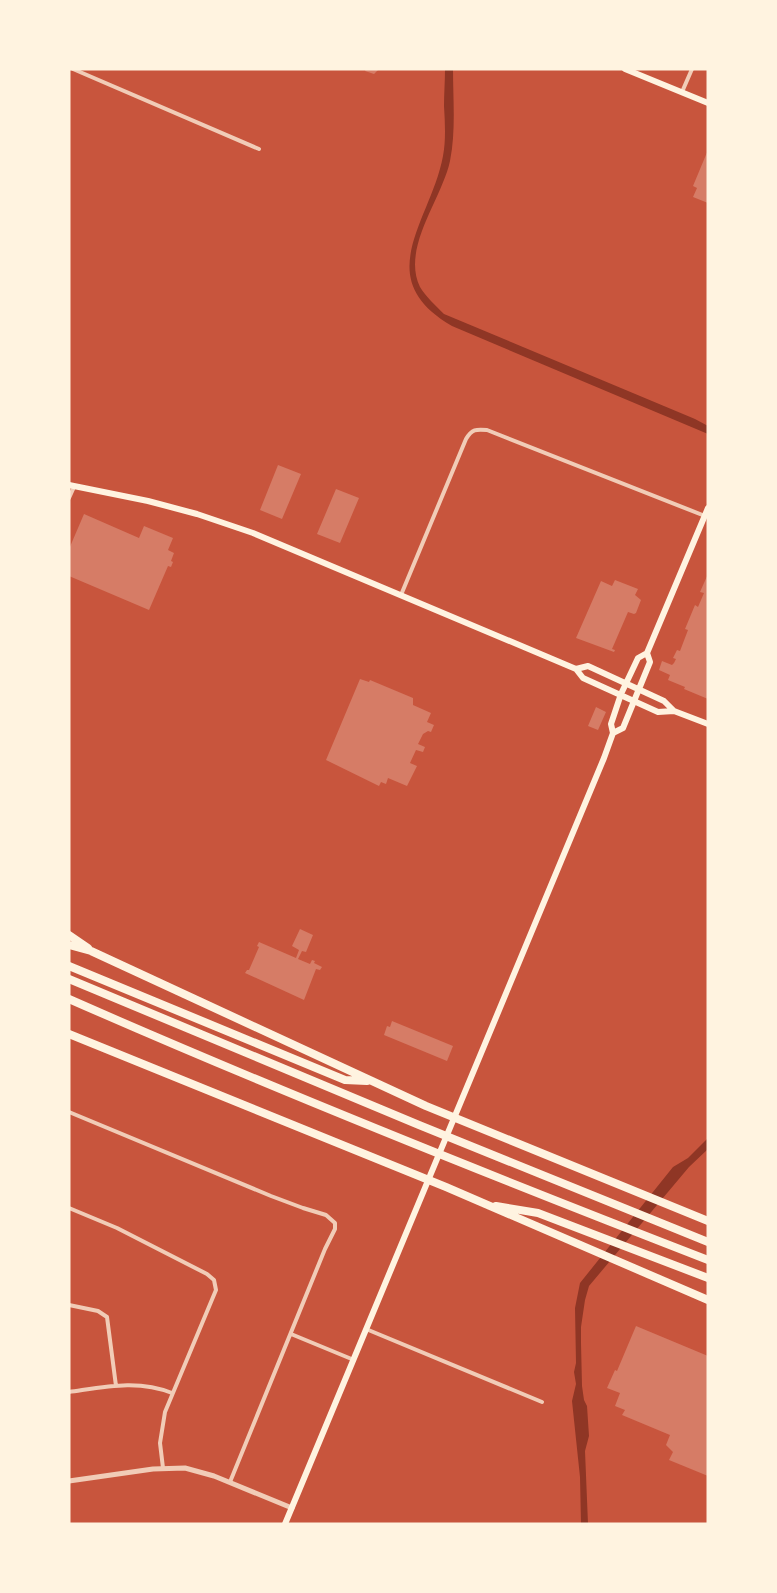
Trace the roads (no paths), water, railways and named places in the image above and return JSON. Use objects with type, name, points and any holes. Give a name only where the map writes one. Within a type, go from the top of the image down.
[{"type":"highway","points":[[69,935],[92,951],[372,1082],[708,1221]]},
{"type":"highway","points":[[69,945],[92,951]]},
{"type":"highway","points":[[69,966],[345,1080],[372,1082]]},
{"type":"highway","points":[[69,979],[465,1144],[708,1242]]},
{"type":"highway","points":[[69,999],[414,1145],[708,1260]]},
{"type":"highway","points":[[69,1031],[158,1071],[446,1187],[708,1300]]},
{"type":"highway","points":[[483,1203],[538,1213],[708,1278]]},
{"type":"main road","points":[[626,69],[708,103]]},
{"type":"main road","points":[[71,486],[148,501],[197,514],[253,533],[576,669],[583,678],[658,712],[674,711]]},
{"type":"main road","points":[[285,1524],[613,733],[611,724],[621,694],[638,658],[647,653],[708,508]]},
{"type":"main road","points":[[613,733],[622,728],[634,700],[650,662],[647,653]]},
{"type":"main road","points":[[576,669],[588,666],[664,701],[674,711],[708,724]]},
{"type":"street","points":[[73,69],[259,149]]},
{"type":"street","points":[[682,92],[692,69]]},
{"type":"street","points":[[401,595],[466,439],[475,429],[487,430],[705,516]]},
{"type":"street","points":[[69,498],[71,486]]},
{"type":"street","points":[[69,1112],[271,1196],[331,1217],[334,1221],[335,1229],[230,1482]]},
{"type":"street","points":[[69,1208],[128,1233],[207,1274],[214,1280],[216,1290],[165,1412],[161,1427],[160,1449],[163,1468]]},
{"type":"street","points":[[69,1305],[98,1311],[107,1317],[116,1386]]},
{"type":"street","points":[[366,1329],[542,1402]]},
{"type":"street","points":[[291,1334],[354,1360]]},
{"type":"street","points":[[69,1392],[134,1384],[151,1386],[172,1394]]},
{"type":"street","points":[[69,1481],[163,1468],[194,1469],[292,1508]]}]
